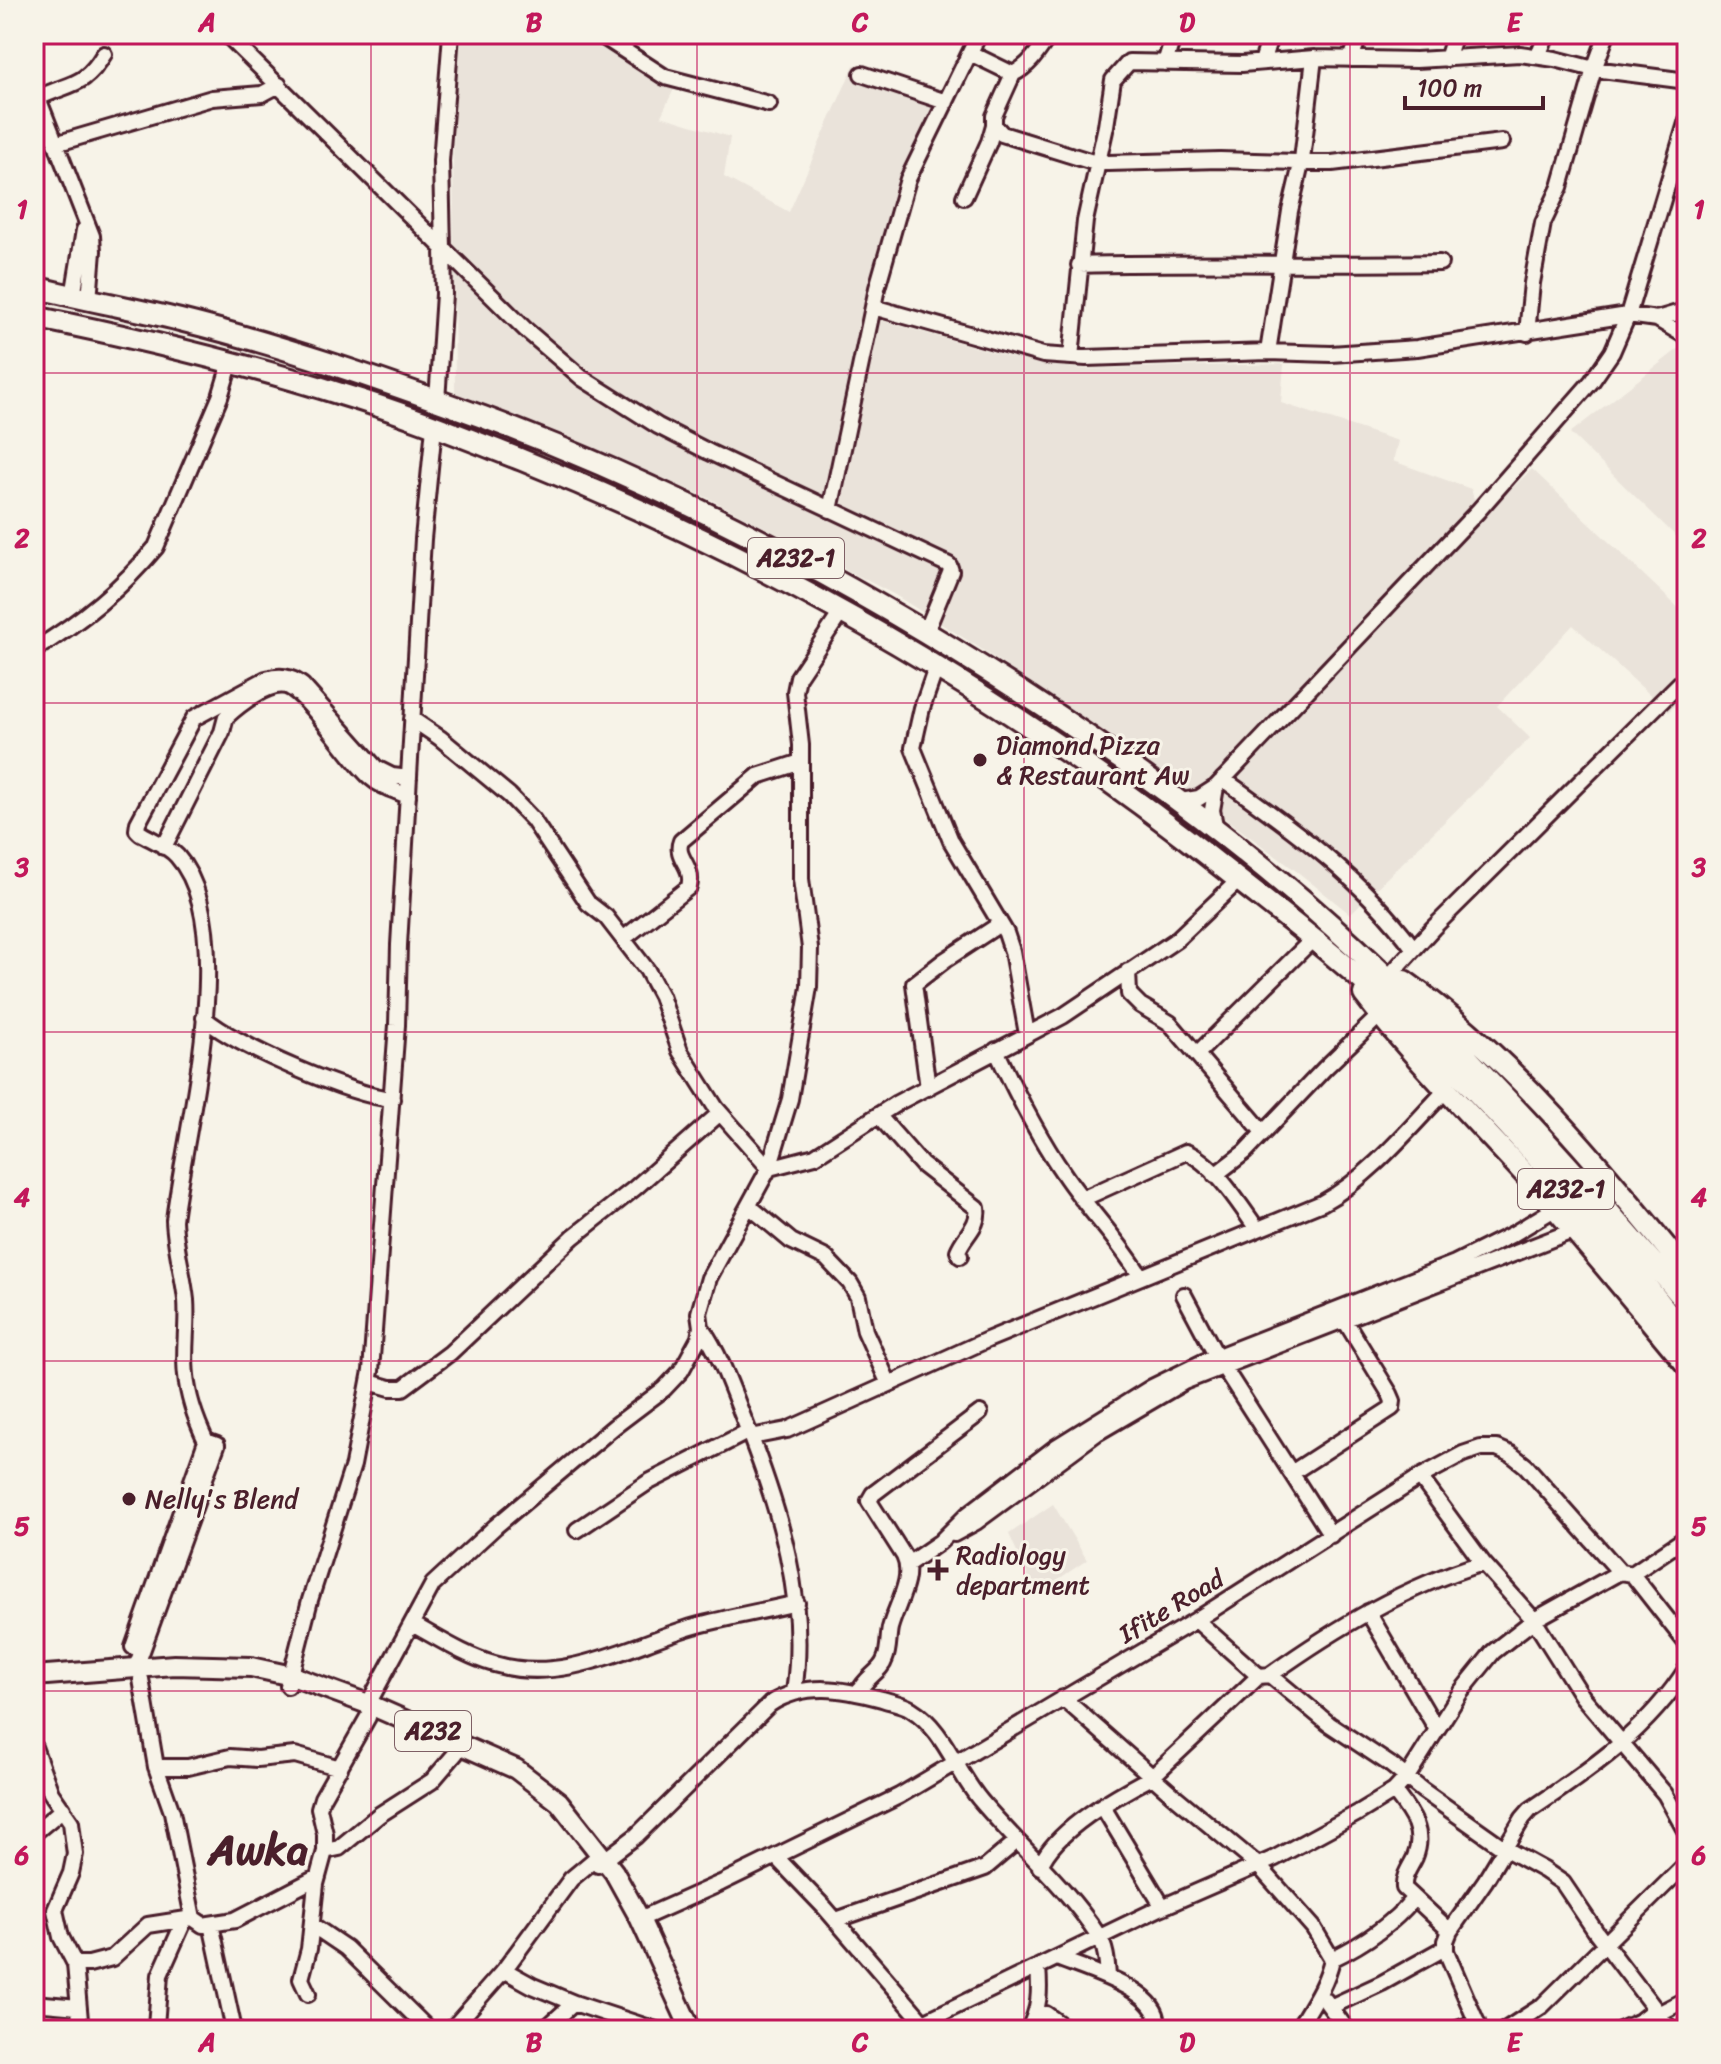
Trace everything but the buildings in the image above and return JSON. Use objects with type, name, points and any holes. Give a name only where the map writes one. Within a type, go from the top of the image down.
[{"type":"highway","name":"A232-1","points":[[34,287],[212,329],[437,401],[553,446],[684,503],[833,578],[926,632],[1090,737],[1181,801],[1355,947],[1569,1193],[1687,1337]]},
{"type":"highway","name":"A232-1","points":[[34,317],[101,331],[341,394],[434,427],[574,481],[652,516],[842,611],[937,665],[1085,763],[1239,880],[1401,1015],[1441,1044],[1535,1127],[1687,1303]]},
{"type":"highway","points":[[1355,947],[1438,1005],[1484,1045],[1600,1169],[1687,1273]]},
{"type":"highway","points":[[1339,963],[1416,1060],[1556,1208],[1686,1361]]},
{"type":"main road","name":"A232","points":[[34,1684],[133,1673]]},
{"type":"main road","name":"A232","points":[[34,1676],[133,1673],[290,1681],[516,1769],[559,1802],[600,1859],[640,1919],[691,2030]]},
{"type":"main road","name":"A232","points":[[368,1711],[502,1774],[539,1796],[555,1810],[600,1859],[633,1921],[682,2030]]},
{"type":"street","points":[[226,34],[443,250],[526,330],[582,378],[671,432],[949,565],[951,571],[926,632]]},
{"type":"street","points":[[437,401],[443,331],[441,161],[451,34]]},
{"type":"street","points":[[599,34],[665,77],[769,104]]},
{"type":"street","points":[[830,510],[873,307],[908,179],[979,34]]},
{"type":"street","points":[[964,197],[989,142],[994,116],[1013,74],[1034,59],[1050,34]]},
{"type":"street","points":[[1165,63],[1174,34]]},
{"type":"street","points":[[1262,62],[1271,34]]},
{"type":"street","points":[[1351,59],[1360,34]]},
{"type":"street","points":[[1447,59],[1455,34]]},
{"type":"street","points":[[1538,56],[1547,34]]},
{"type":"street","points":[[1527,333],[1543,223],[1560,187],[1607,34]]},
{"type":"street","points":[[970,53],[1013,74]]},
{"type":"street","points":[[38,98],[84,79],[104,54]]},
{"type":"street","points":[[1071,357],[1079,265],[1110,91],[1120,69],[1129,62],[1242,64],[1314,58],[1447,59],[1520,54],[1594,69],[1687,81]]},
{"type":"street","points":[[1268,352],[1290,211],[1302,160],[1314,58]]},
{"type":"street","points":[[862,74],[946,102]]},
{"type":"street","points":[[55,144],[212,98],[262,94],[279,85]]},
{"type":"street","points":[[38,98],[92,236],[93,251],[81,299]]},
{"type":"street","points":[[38,98],[41,118],[84,228],[81,299]]},
{"type":"street","points":[[1181,801],[1199,798],[1220,783],[1478,511],[1592,381],[1612,352],[1628,315],[1687,120]]},
{"type":"street","points":[[994,125],[1002,134],[1096,163],[1302,160],[1332,163],[1502,142]]},
{"type":"street","points":[[1079,265],[1440,263]]},
{"type":"street","points":[[873,307],[1030,351],[1071,357],[1268,352],[1331,354],[1417,348],[1628,315],[1657,319],[1687,337]]},
{"type":"street","points":[[1657,319],[1687,310]]},
{"type":"street","points":[[34,650],[89,612],[141,565],[156,547],[177,504],[230,364]]},
{"type":"street","points":[[290,1681],[310,1600],[353,1465],[369,1382],[381,1268],[423,539],[434,427]]},
{"type":"street","points":[[308,1994],[301,1979],[325,1851],[319,1808],[322,1798],[433,1584],[615,1426],[664,1389],[681,1371],[699,1338],[699,1313],[709,1278],[769,1168],[790,1099],[809,987],[810,948],[801,879],[801,762],[795,692],[798,677],[842,611]]},
{"type":"street","points":[[937,665],[922,708],[913,748],[951,841],[1006,933],[1027,1034]]},
{"type":"street","points":[[159,2030],[156,2026],[160,1975],[189,1918],[172,1812],[156,1767],[133,1673],[212,1443],[193,1410],[185,1373],[186,1300],[175,1249],[174,1220],[202,1036],[208,967],[204,914],[186,869],[176,854],[137,830],[138,823],[194,718],[276,676],[293,678],[302,685],[376,768],[392,776],[409,778]]},
{"type":"street","points":[[1392,973],[1490,870],[1687,676]]},
{"type":"street","points":[[164,847],[222,732],[226,717],[269,688],[283,685],[291,688],[304,701],[367,775],[381,786],[408,796]]},
{"type":"street","points":[[412,719],[509,795],[533,820],[588,903],[606,917],[647,970],[661,996],[680,1051],[720,1113],[769,1168]]},
{"type":"street","points":[[623,939],[689,887],[691,874],[679,851],[681,841],[758,776],[801,762]]},
{"type":"street","points":[[1216,830],[1212,810],[1220,783]]},
{"type":"street","points":[[1220,783],[1334,862],[1375,902],[1414,949]]},
{"type":"street","points":[[769,1168],[815,1156],[878,1115],[1063,1016],[1176,940],[1239,880]]},
{"type":"street","points":[[928,1088],[914,984],[1000,924]]},
{"type":"street","points":[[1197,1054],[1312,940]]},
{"type":"street","points":[[1128,971],[1129,994],[1140,1005],[1170,1023],[1263,1132]]},
{"type":"street","points":[[1215,1175],[1245,1152],[1380,1015]]},
{"type":"street","points":[[204,1018],[220,1032],[355,1092],[392,1099]]},
{"type":"street","points":[[202,1036],[220,1032]]},
{"type":"street","points":[[996,1050],[1038,1134],[1141,1277]]},
{"type":"street","points":[[577,1530],[647,1483],[750,1434],[787,1430],[987,1340],[1337,1195],[1398,1140],[1446,1090]]},
{"type":"street","points":[[369,1382],[403,1388],[450,1353],[573,1237],[635,1188],[720,1113]]},
{"type":"street","points":[[878,1115],[922,1165],[977,1208],[976,1223],[959,1246],[960,1256]]},
{"type":"street","points":[[1082,1199],[1186,1152],[1195,1156],[1215,1175],[1257,1229]]},
{"type":"street","points":[[749,1206],[791,1241],[826,1258],[850,1283],[858,1297],[865,1331],[889,1384]]},
{"type":"street","points":[[1341,1315],[1455,1263],[1530,1225],[1556,1208]]},
{"type":"street","points":[[1530,1225],[1539,1245]]},
{"type":"street","points":[[908,1564],[940,1542],[967,1515],[1056,1447],[1152,1387],[1341,1315],[1510,1257],[1575,1230]]},
{"type":"street","points":[[1502,1239],[1510,1257]]},
{"type":"street","points":[[1184,1295],[1220,1361],[1331,1535]]},
{"type":"street","points":[[1293,1472],[1392,1408],[1390,1394],[1341,1315]]},
{"type":"street","points":[[701,1327],[715,1348],[750,1434],[795,1585],[799,1628],[794,1692]]},
{"type":"street","points":[[858,1693],[865,1679],[886,1658],[891,1624],[908,1576],[908,1564],[869,1501],[873,1494],[980,1413]]},
{"type":"street","name":"Ifite Road","points":[[640,1919],[899,1796],[1196,1620],[1420,1477],[1481,1448],[1497,1448],[1526,1466],[1687,1644]]},
{"type":"street","points":[[1420,1477],[1483,1563],[1534,1620],[1582,1696],[1665,1794],[1687,1834]]},
{"type":"street","points":[[907,2030],[927,2026],[1099,1937],[1259,1866],[1394,1791],[1407,1777],[1436,1728],[1483,1662],[1534,1620],[1626,1573],[1687,1537]]},
{"type":"street","points":[[1040,1867],[1047,1851],[1071,1829],[1152,1777],[1265,1676],[1368,1612],[1440,1578],[1483,1563]]},
{"type":"street","points":[[412,1624],[496,1665],[539,1671],[570,1668],[694,1627],[797,1603]]},
{"type":"street","points":[[1368,1612],[1436,1728]]},
{"type":"street","points":[[1196,1620],[1329,1724],[1504,1848],[1563,1883],[1671,2030]]},
{"type":"street","points":[[1455,2030],[1479,2026],[1445,1948],[1450,1931],[1530,1810],[1576,1781],[1659,1708],[1687,1668]]},
{"type":"street","points":[[454,2030],[504,1970],[571,1879],[636,1836],[770,1704],[794,1692],[818,1688],[858,1693],[911,1708],[930,1723],[981,1802],[1075,1902],[1099,1937],[1108,1976]]},
{"type":"street","points":[[1063,1698],[1259,1866],[1313,1927],[1332,1959],[1328,1977],[1297,2030]]},
{"type":"street","points":[[34,1747],[51,1793],[71,1822],[75,1854],[71,1873],[55,1910],[65,1947],[75,1964],[79,2030]]},
{"type":"street","points":[[325,1851],[339,1848],[379,1815],[432,1781],[456,1753]]},
{"type":"street","points":[[156,1767],[188,1767],[230,1757],[257,1759],[295,1755],[340,1768]]},
{"type":"street","points":[[1394,1791],[1418,1826],[1416,1854],[1403,1880],[1404,1888],[1450,1931]]},
{"type":"street","points":[[1103,1807],[1163,1907]]},
{"type":"street","points":[[34,1833],[63,1809]]},
{"type":"street","points":[[836,1920],[985,1868],[1017,1841]]},
{"type":"street","points":[[776,1857],[836,1920],[927,2026]]},
{"type":"street","points":[[1505,2030],[1542,2006],[1687,1863]]},
{"type":"street","points":[[75,1964],[112,1958],[148,1925],[189,1918],[203,1925],[235,1920],[318,1877]]},
{"type":"street","points":[[1332,1959],[1366,1942],[1399,1916],[1413,1899]]},
{"type":"street","points":[[211,1924],[234,2030]]},
{"type":"street","points":[[312,1925],[346,1948],[429,2030]]},
{"type":"street","points":[[1330,2007],[1445,1948]]},
{"type":"street","points":[[1057,1958],[1108,1976],[1156,2011],[1162,2027]]},
{"type":"street","points":[[1028,2030],[1037,2015],[1040,1990],[1038,1967]]},
{"type":"street","points":[[504,1970],[574,2003],[656,2030]]},
{"type":"street","points":[[1320,1993],[1347,2030]]},
{"type":"street","points":[[1620,2030],[1687,1999]]},
{"type":"street","points":[[34,2003],[78,2007]]},
{"type":"street","points":[[544,2030],[574,2003]]},
{"type":"street","points":[[1037,2015],[1046,2014],[1068,2030]]},
{"type":"shaded area","points":[[458,34],[584,34],[674,89],[661,116],[730,137],[724,177],[789,212],[854,65],[941,95],[894,200],[862,315],[1010,357],[1080,369],[1284,364],[1281,403],[1398,441],[1393,461],[1471,489],[1474,499],[1487,512],[1532,469],[1687,616],[1687,692],[1669,712],[1573,625],[1497,706],[1530,738],[1350,914],[1148,762],[895,595],[710,499],[594,448],[455,395],[453,151]]},
{"type":"shaded area","points":[[1682,346],[1687,351],[1687,547],[1570,433]]},
{"type":"shaded area","points":[[1053,1504],[1087,1560],[1036,1594],[1009,1534]]},
{"type":"place","name":"Diamond Pizza & Restaurant Aw","points":[[980,760]]},
{"type":"place","name":"Nelly's Blend","points":[[129,1499]]},
{"type":"place","name":"Radiology department","points":[[938,1570]]},
{"type":"district","name":"Awka","points":[[258,1849]]}]
